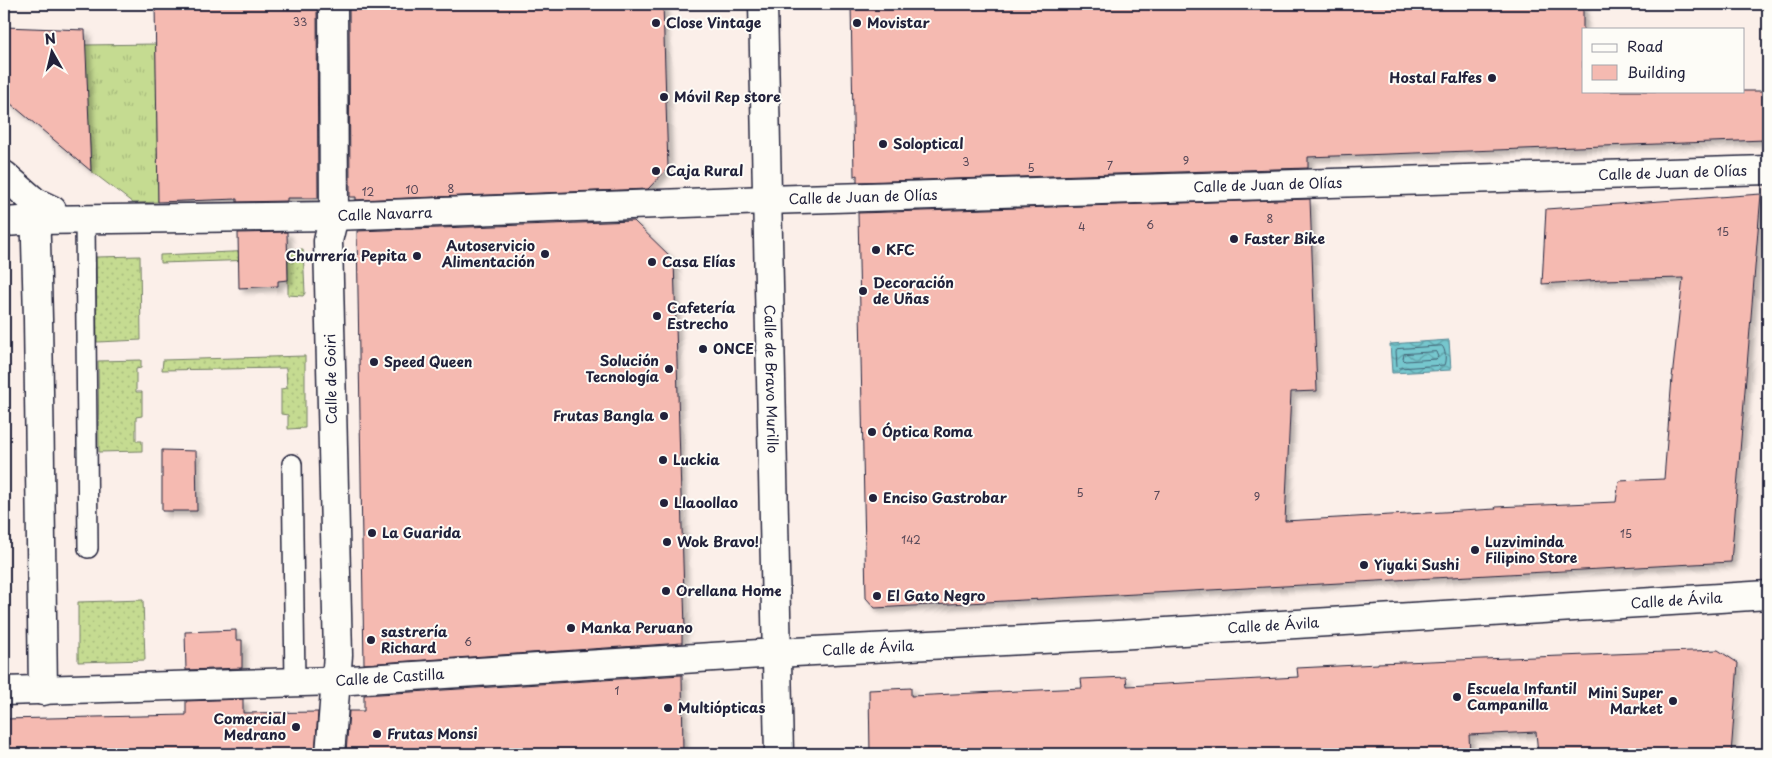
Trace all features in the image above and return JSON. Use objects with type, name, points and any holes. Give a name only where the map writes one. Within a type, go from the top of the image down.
[{"type":"street","name":"Calle de Goiri","points":[[330,754],[337,645],[328,241],[334,216],[333,4]]},
{"type":"street","name":"Calle de Bravo Murillo","points":[[763,4],[779,754]]},
{"type":"street","name":"Calle de Juan de Olías","points":[[767,200],[1768,170]]},
{"type":"street","points":[[4,175],[35,211],[42,691]]},
{"type":"street","name":"Calle Navarra","points":[[35,211],[55,211],[85,220],[334,216],[767,200]]},
{"type":"street","points":[[4,222],[35,211]]},
{"type":"street","name":"Calle de Ávila","points":[[776,653],[1127,634],[1768,595]]},
{"type":"street","name":"Calle de Castilla","points":[[4,691],[336,682],[776,653]]},
{"type":"lane","points":[[85,220],[88,548]]},
{"type":"lane","points":[[292,464],[295,682]]},
{"type":"green space","points":[[156,44],[158,202],[133,203],[91,171],[85,45]]},
{"type":"green space","points":[[303,249],[305,293],[303,296],[288,295],[288,259],[160,263],[160,255]]},
{"type":"green space","points":[[140,256],[141,340],[97,342],[96,257]]},
{"type":"green space","points":[[305,356],[305,428],[288,429],[288,415],[281,414],[281,389],[287,388],[286,368],[162,370],[163,360]]},
{"type":"green space","points":[[141,360],[141,368],[136,369],[136,392],[142,392],[142,416],[136,417],[136,441],[142,441],[142,451],[99,452],[98,361]]},
{"type":"green space","points":[[143,600],[145,660],[78,662],[78,602]]},
{"type":"water","points":[[1449,340],[1451,370],[1392,373],[1390,344]]},
{"type":"building","points":[[155,4],[317,4],[318,198],[287,198],[287,201],[237,202],[237,199],[158,202]]},
{"type":"building","points":[[349,4],[663,4],[668,168],[648,189],[356,200],[356,197],[350,197]]},
{"type":"building","points":[[851,4],[1583,4],[1582,92],[1768,91],[1768,138],[1765,140],[1308,157],[1308,168],[857,182],[857,175],[854,176]]},
{"type":"building","points":[[4,27],[85,30],[91,171],[4,98]]},
{"type":"building","points":[[1761,194],[1731,562],[875,608],[866,598],[858,213],[1310,199],[1317,391],[1291,392],[1285,521],[1496,509],[1495,507],[1616,502],[1619,481],[1664,479],[1672,378],[1683,278],[1542,284],[1546,209]]},
{"type":"building","points":[[634,221],[674,260],[685,629],[682,629],[682,643],[364,664],[357,231]]},
{"type":"building","points":[[287,232],[288,280],[278,281],[278,286],[239,288],[238,233]]},
{"type":"building","points":[[162,450],[196,451],[197,511],[162,511]]},
{"type":"building","points":[[236,630],[236,640],[242,640],[242,668],[186,670],[185,632]]},
{"type":"building","points":[[1718,650],[1738,663],[1731,754],[1538,754],[1536,732],[1469,735],[1470,754],[870,754],[869,690],[911,688],[911,696],[1082,688],[1081,679],[1126,677],[1127,686],[1298,677],[1297,668],[1378,663]]},
{"type":"building","points":[[682,675],[683,754],[346,754],[349,711],[364,711],[364,695]]},
{"type":"building","points":[[243,699],[243,713],[318,712],[315,754],[4,754],[4,719],[186,715],[186,701]]},
{"type":"place","name":"Close Vintage","points":[[656,23]]},
{"type":"place","name":"Movistar","points":[[857,23]]},
{"type":"place","name":"Hostal Falfes","points":[[1492,78]]},
{"type":"place","name":"Móvil Rep store","points":[[664,97]]},
{"type":"place","name":"Soloptical","points":[[883,144]]},
{"type":"place","name":"Caja Rural","points":[[656,171]]},
{"type":"place","name":"Faster Bike","points":[[1234,239]]},
{"type":"place","name":"KFC","points":[[876,250]]},
{"type":"place","name":"Autoservicio Alimentación","points":[[545,254]]},
{"type":"place","name":"Churrería Pepita","points":[[417,256]]},
{"type":"place","name":"Casa Elías","points":[[652,262]]},
{"type":"place","name":"Decoración de Uñas","points":[[863,291]]},
{"type":"place","name":"Cafetería Estrecho","points":[[657,316]]},
{"type":"place","name":"ONCE","points":[[703,349]]},
{"type":"place","name":"Speed Queen","points":[[374,362]]},
{"type":"place","name":"Solución Tecnología","points":[[669,369]]},
{"type":"place","name":"Frutas Bangla","points":[[664,416]]},
{"type":"place","name":"Óptica Roma","points":[[872,432]]},
{"type":"place","name":"Luckia","points":[[663,460]]},
{"type":"place","name":"Enciso Gastrobar","points":[[873,498]]},
{"type":"place","name":"Llaoollao","points":[[664,503]]},
{"type":"place","name":"La Guarida","points":[[372,533]]},
{"type":"place","name":"Wok Bravo!","points":[[667,542]]},
{"type":"place","name":"Luzviminda Filipino Store","points":[[1475,550]]},
{"type":"place","name":"Yiyaki Sushi","points":[[1364,565]]},
{"type":"place","name":"Orellana Home","points":[[666,591]]},
{"type":"place","name":"El Gato Negro","points":[[877,596]]},
{"type":"place","name":"Manka Peruano","points":[[571,628]]},
{"type":"place","name":"sastrería Richard","points":[[371,640]]},
{"type":"place","name":"Escuela Infantil Campanilla","points":[[1457,697]]},
{"type":"place","name":"Mini Super Market","points":[[1673,701]]},
{"type":"place","name":"Multiópticas","points":[[668,708]]},
{"type":"place","name":"Comercial Medrano","points":[[296,727]]},
{"type":"place","name":"Frutas Monsi","points":[[377,734]]}]
